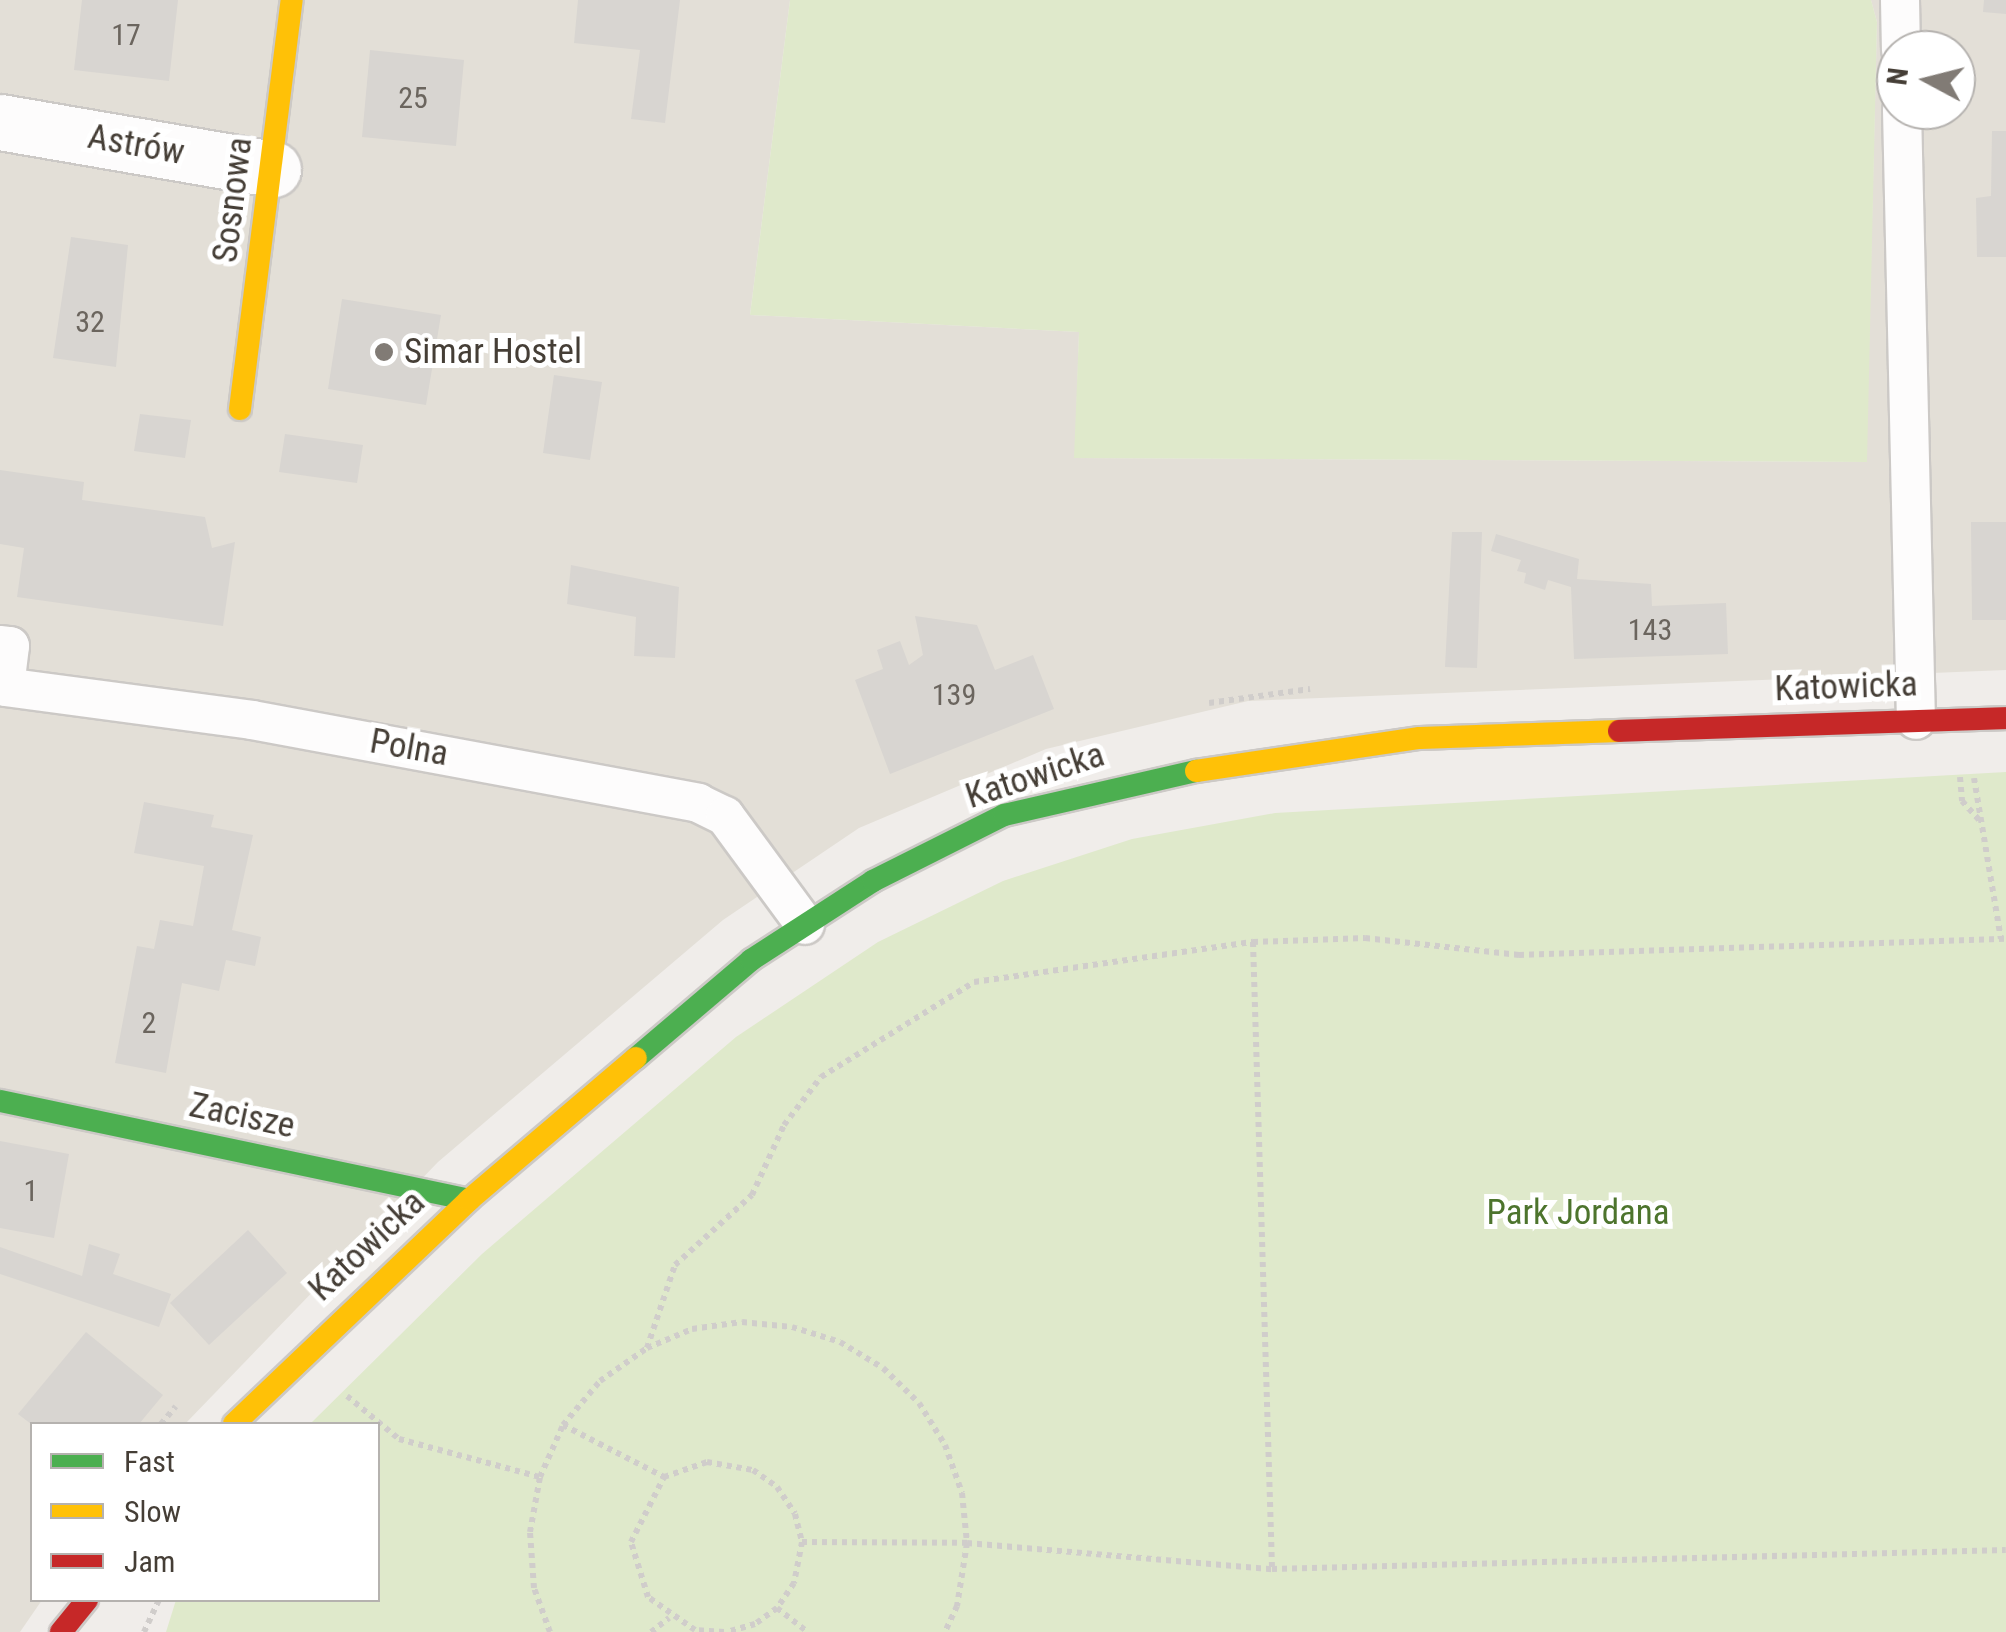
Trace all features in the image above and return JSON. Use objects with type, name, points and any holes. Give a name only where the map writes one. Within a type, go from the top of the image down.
[{"type":"street","name":"Sosnowa","points":[[240,409],[292,0]]},
{"type":"street","name":"Astrów","points":[[0,122],[273,169]]},
{"type":"street","name":"Katowicka","points":[[236,1422],[469,1200],[750,960],[872,882],[1004,815],[1141,779],[1420,738],[2006,718]]},
{"type":"street","name":"Zacisze","points":[[0,1101],[469,1200]]},
{"type":"street","points":[[61,1632],[85,1602]]},
{"type":"lane","points":[[1900,0],[1901,30]]},
{"type":"lane","points":[[1902,130],[1916,720]]},
{"type":"lane","name":"Polna","points":[[0,645],[10,646],[2,687],[252,720],[698,803],[725,816],[804,925]]},
{"type":"path","points":[[647,1348],[675,1264],[752,1195],[784,1125],[821,1077],[974,982],[1253,942],[1365,938],[1519,955],[2004,939],[1972,766]]},
{"type":"path","points":[[1962,800],[1984,824]]},
{"type":"path","points":[[1253,942],[1272,1570]]},
{"type":"path","points":[[550,1632],[534,1588],[530,1532],[540,1477],[563,1425],[600,1381],[647,1348],[692,1329],[742,1322],[792,1326],[840,1342],[883,1368],[919,1403],[946,1445],[962,1493],[967,1543],[958,1606],[945,1632]]},
{"type":"path","points":[[338,1388],[379,1422]]},
{"type":"path","points":[[380,1423],[399,1439],[540,1477]]},
{"type":"path","points":[[563,1425],[664,1477]]},
{"type":"path","points":[[707,1462],[752,1470],[777,1487],[795,1514],[802,1542],[794,1584],[777,1608],[755,1624],[726,1632],[695,1630],[669,1618],[648,1598],[632,1542],[664,1477],[707,1462]]},
{"type":"path","points":[[802,1542],[967,1543],[1272,1570],[2006,1550]]},
{"type":"path","points":[[144,1632],[159,1602]]},
{"type":"path","points":[[777,1608],[808,1632]]},
{"type":"path","points":[[652,1632],[669,1618]]},
{"type":"shaded area","points":[[0,0],[790,0],[750,315],[1079,332],[1075,458],[1866,462],[1876,62],[1876,130],[1976,130],[1976,30],[1877,30],[1871,0],[2006,0],[2006,670],[1248,701],[1046,749],[859,828],[723,920],[438,1162],[187,1422],[30,1422],[30,1602],[41,1602],[20,1632],[0,1632]]},
{"type":"green space","points":[[790,0],[1871,0],[1877,22],[1867,462],[1074,458],[1079,332],[750,315]]},
{"type":"green space","name":"Park Jordana","points":[[2006,772],[2006,1632],[166,1632],[175,1602],[380,1602],[380,1422],[312,1422],[482,1254],[736,1037],[878,942],[1003,881],[1132,839],[1275,813]]},
{"type":"building","points":[[82,0],[178,0],[169,81],[74,70]]},
{"type":"building","points":[[578,0],[680,0],[665,123],[631,119],[640,50],[574,43]]},
{"type":"building","points":[[1984,0],[2006,0],[2006,14],[1983,12]]},
{"type":"building","points":[[370,50],[464,60],[456,146],[362,137]]},
{"type":"building","points":[[1992,131],[2006,131],[2006,257],[1977,257],[1976,198],[1991,196]]},
{"type":"building","points":[[71,237],[128,245],[116,367],[53,358]]},
{"type":"building","name":"Simar Hostel","points":[[342,299],[441,315],[426,405],[328,389]]},
{"type":"building","points":[[554,375],[602,382],[590,460],[543,453]]},
{"type":"building","points":[[140,414],[191,420],[185,458],[134,451]]},
{"type":"building","points":[[285,434],[363,445],[357,483],[279,472]]},
{"type":"building","points":[[0,470],[84,482],[82,500],[205,517],[212,548],[235,542],[223,626],[17,597],[24,548],[0,544]]},
{"type":"building","points":[[1971,522],[2006,522],[2006,620],[1972,620]]},
{"type":"building","points":[[1452,532],[1482,532],[1477,668],[1445,667]]},
{"type":"building","points":[[1496,534],[1579,559],[1577,579],[1651,584],[1652,606],[1726,603],[1728,654],[1574,659],[1571,587],[1548,580],[1545,590],[1524,583],[1526,573],[1517,571],[1521,560],[1491,551]]},
{"type":"building","points":[[571,565],[679,587],[675,658],[634,656],[636,617],[567,604]]},
{"type":"building","points":[[915,616],[977,625],[995,670],[1033,655],[1054,709],[890,774],[855,680],[883,669],[877,650],[900,641],[909,665],[923,655]]},
{"type":"building","points":[[144,802],[214,815],[211,827],[253,835],[232,930],[261,937],[255,966],[226,960],[219,991],[182,983],[166,1073],[115,1063],[137,946],[154,949],[160,920],[193,926],[204,866],[134,853]]},
{"type":"building","points":[[0,1141],[69,1154],[54,1238],[0,1228]]},
{"type":"building","points":[[248,1230],[287,1273],[209,1345],[170,1303]]},
{"type":"building","points":[[89,1244],[120,1254],[113,1274],[171,1294],[159,1327],[0,1274],[0,1247],[82,1276]]},
{"type":"building","points":[[86,1332],[163,1395],[141,1422],[30,1423],[18,1414]]},
{"type":"traffic: fast","points":[[636,1058],[751,960],[873,881],[1004,815],[1196,771]]},
{"type":"traffic: fast","points":[[0,1101],[469,1200]]},
{"type":"traffic: slow","points":[[240,409],[292,0]]},
{"type":"traffic: slow","points":[[1196,771],[1420,738],[1619,731]]},
{"type":"traffic: slow","points":[[236,1422],[469,1200],[636,1058]]},
{"type":"traffic: jam","points":[[1619,731],[2006,718]]},
{"type":"traffic: jam","points":[[61,1632],[85,1602]]},
{"type":"place","name":"Simar Hostel","points":[[384,352]]}]
